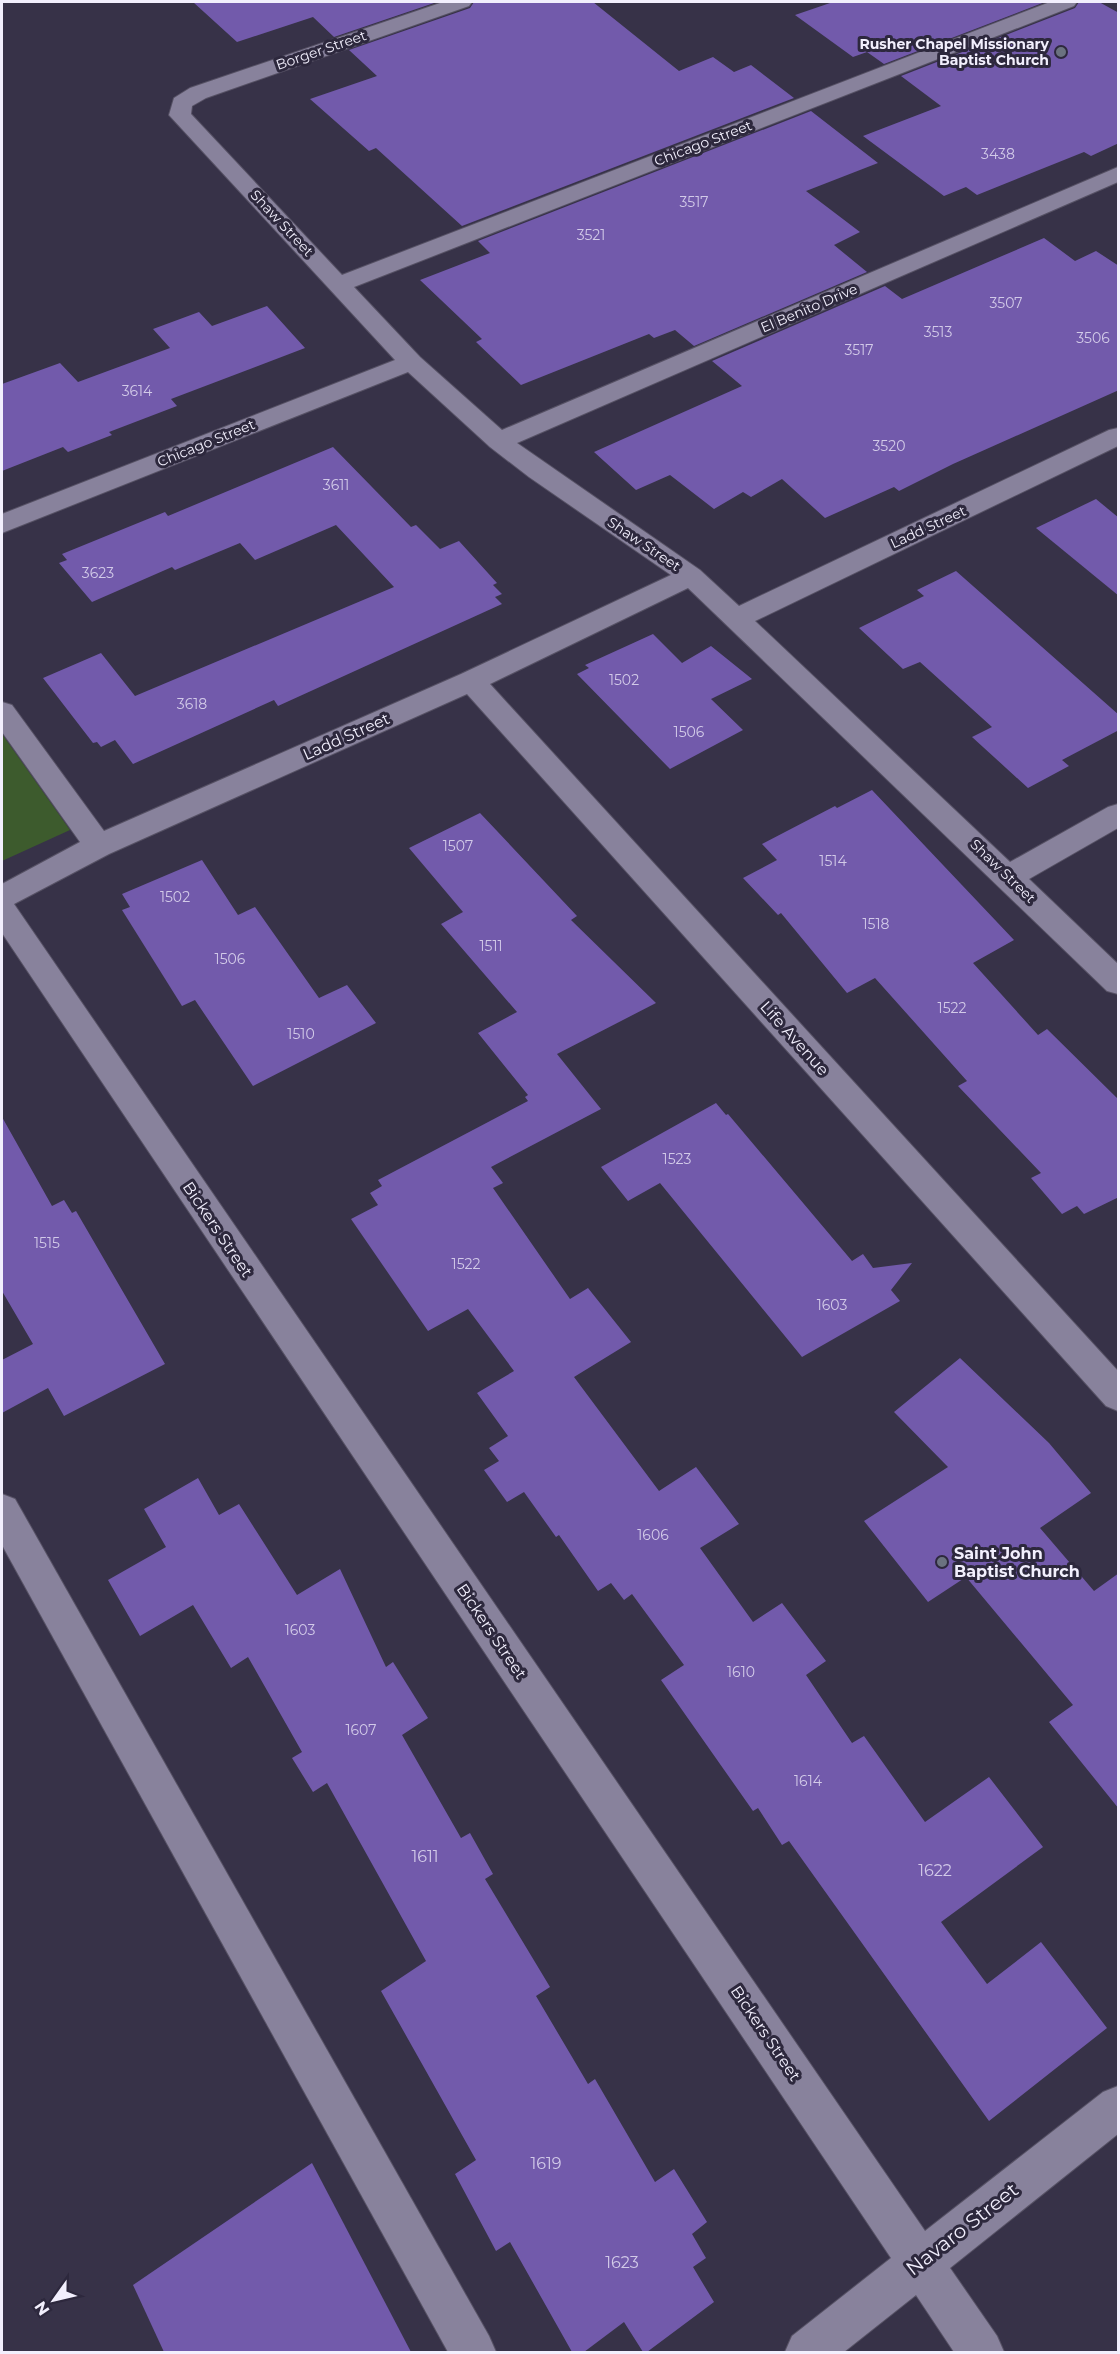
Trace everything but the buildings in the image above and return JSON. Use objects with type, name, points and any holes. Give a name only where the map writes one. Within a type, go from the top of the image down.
[{"type":"street","name":"Borger Street","points":[[182,103],[198,93],[462,2]]},
{"type":"street","name":"Chicago Street","points":[[339,284],[1067,2]]},
{"type":"street","name":"Shaw Street","points":[[182,103],[180,115],[411,362],[499,441],[538,471],[691,576],[738,618],[1119,982]]},
{"type":"street","name":"El Benito Drive","points":[[499,441],[1119,174]]},
{"type":"street","name":"Chicago Street","points":[[2,524],[411,362]]},
{"type":"street","name":"Ladd Street","points":[[738,618],[1119,436]]},
{"type":"street","name":"Ladd Street","points":[[2,897],[99,846],[471,681],[691,576]]},
{"type":"street","name":"Life Avenue","points":[[471,681],[1119,1395]]},
{"type":"street","points":[[2,712],[99,846]]},
{"type":"street","points":[[1009,876],[1119,815]]},
{"type":"street","name":"Bickers Street","points":[[2,910],[981,2352]]},
{"type":"street","points":[[2,1511],[473,2352]]},
{"type":"street","name":"Navaro Street","points":[[808,2352],[1119,2107]]},
{"type":"green space","points":[[2,734],[70,830],[2,861]]},
{"type":"place","name":"Rusher Chapel Missionary Baptist Church","points":[[1061,52]]},
{"type":"place","name":"Saint John Baptist Church","points":[[942,1562]]}]
